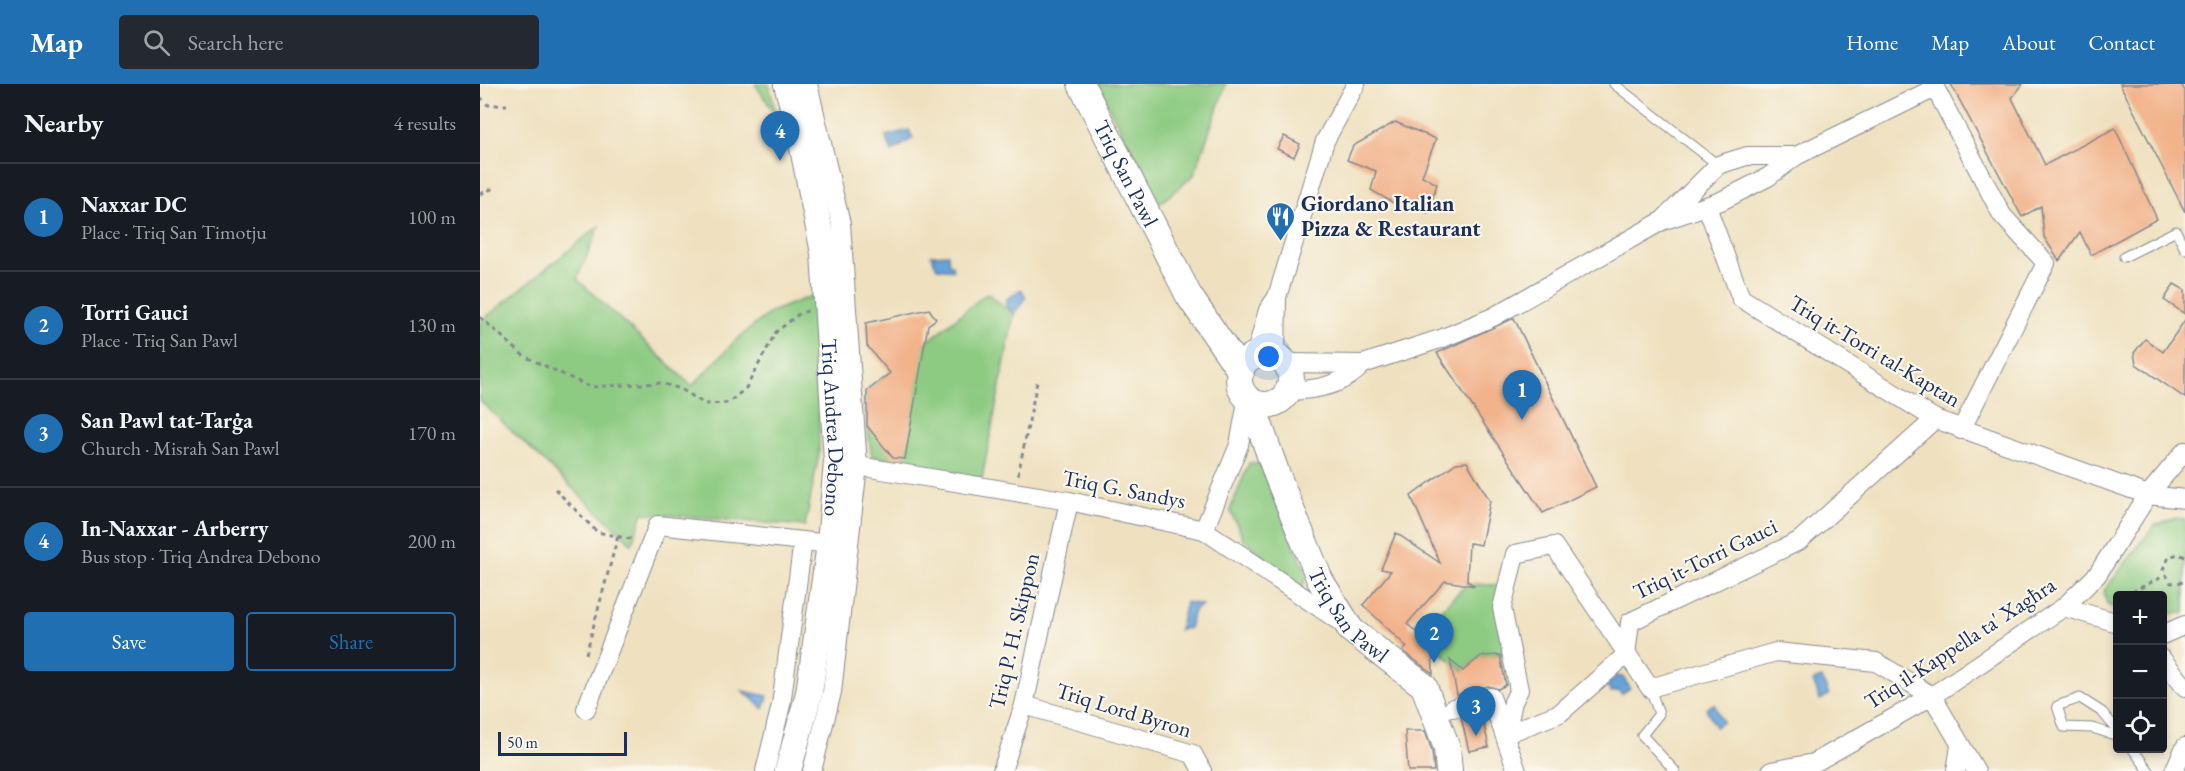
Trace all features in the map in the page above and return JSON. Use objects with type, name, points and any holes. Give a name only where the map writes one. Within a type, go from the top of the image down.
[{"type":"main road","name":"Triq Andrea Debono","points":[[787,84],[800,133],[824,253],[837,461],[830,544],[809,693],[788,771]]},
{"type":"main road","name":"Triq San Pawl","points":[[1081,84],[1189,296],[1209,326],[1291,379],[1284,396],[1276,475]]},
{"type":"main road","name":"Triq San Pawl","points":[[1262,360],[1241,387],[1250,402],[1276,475],[1320,580],[1351,630],[1424,686],[1447,748],[1449,771]]},
{"type":"main road","points":[[1250,402],[1266,406],[1284,396]]},
{"type":"street","name":"Triq Andrea Debono","points":[[808,84],[841,224],[858,466],[832,692],[812,771]]},
{"type":"street","points":[[1356,84],[1325,141],[1276,297],[1268,310],[1262,360],[1363,364],[1443,338],[1493,317],[1662,221],[1707,207],[1768,177],[1796,156],[1934,86],[2002,215],[2046,263],[1961,430]]},
{"type":"street","points":[[1662,221],[1718,165],[1747,156],[1796,156]]},
{"type":"street","name":"Triq it-Torri tal-Kaptan","points":[[1707,207],[1741,298],[1935,419],[2148,495],[2185,499]]},
{"type":"street","points":[[1284,396],[1331,384],[1354,375],[1363,364]]},
{"type":"street","points":[[1204,530],[1239,445],[1250,402]]},
{"type":"street","name":"Triq it-Torri Gauci","points":[[1626,655],[1630,622],[1799,541],[1935,419]]},
{"type":"street","name":"Triq il-Kappella ta' Xagħra","points":[[1771,771],[1814,764],[1932,696],[2064,607],[2097,575],[2148,495],[2185,450]]},
{"type":"street","name":"Triq G. Sandys","points":[[858,466],[1068,501],[1204,530],[1351,630]]},
{"type":"street","name":"Triq P. H. Skippon","points":[[1002,771],[1024,705],[1068,501]]},
{"type":"street","points":[[586,709],[658,525],[830,544]]},
{"type":"street","name":"Triq Andrea Debono","points":[[765,771],[781,705],[803,541]]},
{"type":"street","points":[[1506,734],[1513,702],[1519,690],[1502,608],[1515,554],[1554,546],[1650,688],[1776,652],[1876,662],[1932,696],[1976,771]]},
{"type":"street","points":[[2064,607],[2113,621]]},
{"type":"street","points":[[2167,632],[2185,625]]},
{"type":"street","points":[[1506,734],[1560,713],[1626,655]]},
{"type":"street","points":[[2167,664],[2185,687]]},
{"type":"street","points":[[1453,708],[1491,697],[1506,734],[1517,771]]},
{"type":"street","name":"Triq Lord Byron","points":[[1024,705],[1193,754],[1202,771]]},
{"type":"street","points":[[1956,771],[1960,746]]},
{"type":"street","points":[[2174,771],[2185,747]]},
{"type":"lane","points":[[1614,84],[1718,165]]},
{"type":"lane","points":[[2124,257],[2176,231],[2185,249]]},
{"type":"lane","points":[[1650,688],[1659,714],[1642,735],[1663,754],[1675,771]]},
{"type":"lane","points":[[2113,725],[2102,712],[2080,698],[2057,706],[2064,727],[2092,728],[2113,734]]},
{"type":"lane","points":[[2136,753],[2149,771]]},
{"type":"path","points":[[480,97],[488,105],[507,105]]},
{"type":"path","points":[[480,194],[494,188]]},
{"type":"path","points":[[480,317],[524,356],[590,387],[660,383],[681,389],[705,404],[728,403],[746,388],[776,332],[800,313],[827,306]]},
{"type":"path","points":[[1017,479],[1037,382]]},
{"type":"path","points":[[555,489],[597,532],[651,542]]},
{"type":"path","points":[[586,654],[618,536]]},
{"type":"path","points":[[2185,557],[2178,554],[2169,557],[2163,565],[2164,576],[2171,583],[2185,582]]},
{"type":"path","points":[[2134,591],[2164,576]]},
{"type":"green space","points":[[755,84],[769,84],[775,111],[773,111]]},
{"type":"green space","points":[[1097,84],[1226,84],[1194,175],[1159,204]]},
{"type":"green space","points":[[600,225],[577,279],[692,386],[736,340],[771,312],[814,295],[819,368],[819,454],[805,526],[643,513],[632,544],[480,401],[480,322]]},
{"type":"green space","points":[[987,293],[1014,314],[982,478],[872,456],[867,426],[867,391]]},
{"type":"green space","points":[[1249,463],[1261,464],[1307,575],[1302,588],[1244,540],[1230,510]]},
{"type":"green space","points":[[2175,518],[2185,519],[2185,613],[2167,614],[2167,591],[2113,591],[2113,608],[2107,604],[2104,591],[2154,526]]},
{"type":"green space","points":[[1467,584],[1500,585],[1506,654],[1481,656],[1463,671],[1418,633]]},
{"type":"water","points":[[909,130],[913,138],[892,152],[885,136]]},
{"type":"water","points":[[948,254],[949,265],[952,265],[953,270],[937,268],[931,255]]},
{"type":"water","points":[[1021,289],[1026,297],[1014,314],[1006,305],[1006,300]]},
{"type":"water","points":[[1186,602],[1202,605],[1194,611],[1189,628],[1179,630]]},
{"type":"water","points":[[1616,676],[1623,677],[1630,688],[1622,694],[1618,691],[1611,692],[1606,685]]},
{"type":"water","points":[[1822,678],[1829,695],[1820,700],[1813,681]]},
{"type":"water","points":[[743,691],[768,696],[764,709]]},
{"type":"water","points":[[1714,704],[1723,722],[1715,727],[1706,708]]},
{"type":"building","points":[[1951,84],[2023,84],[2012,98],[2045,165],[2115,128],[2157,219],[2091,255],[2080,232],[2059,261],[2044,237],[2041,206],[2022,217]]},
{"type":"building","points":[[2120,84],[2181,84],[2185,91],[2185,212]]},
{"type":"building","points":[[1395,122],[1436,139],[1422,176],[1437,184],[1428,213],[1395,204],[1371,190],[1376,171],[1347,160],[1353,146]]},
{"type":"building","points":[[1284,136],[1300,144],[1294,157],[1277,149]]},
{"type":"building","points":[[2174,284],[2185,290],[2185,314],[2164,300]]},
{"type":"building","points":[[929,309],[936,319],[928,325],[905,459],[893,458],[867,426],[867,391],[890,373],[867,346],[866,323]]},
{"type":"building","points":[[1514,318],[1596,487],[1543,513],[1437,353]]},
{"type":"building","points":[[2185,320],[2185,398],[2136,364],[2134,353],[2145,339],[2163,352]]},
{"type":"building","points":[[1467,462],[1490,501],[1481,545],[1469,543],[1467,581],[1475,586],[1445,581],[1407,624],[1432,645],[1433,674],[1403,651],[1407,647],[1363,605],[1391,571],[1381,569],[1396,533],[1440,563],[1411,496],[1456,463]]},
{"type":"building","points":[[1500,655],[1506,685],[1498,689],[1488,686],[1457,695],[1450,660],[1463,671],[1481,656]]},
{"type":"building","points":[[1481,712],[1489,747],[1469,751],[1461,717]]},
{"type":"building","points":[[1405,731],[1425,731],[1432,751],[1434,771],[1408,771]]},
{"type":"place","name":"In-Naxxar - Arberry","points":[[780,161]]},
{"type":"place","name":"Giordano Italian Pizza & Restaurant","points":[[1280,242]]},
{"type":"place","name":"Naxxar DC","points":[[1522,420]]},
{"type":"place","name":"Torri Gauci","points":[[1434,663]]},
{"type":"place","name":"San Pawl tat-Tarġa","points":[[1476,736]]}]
